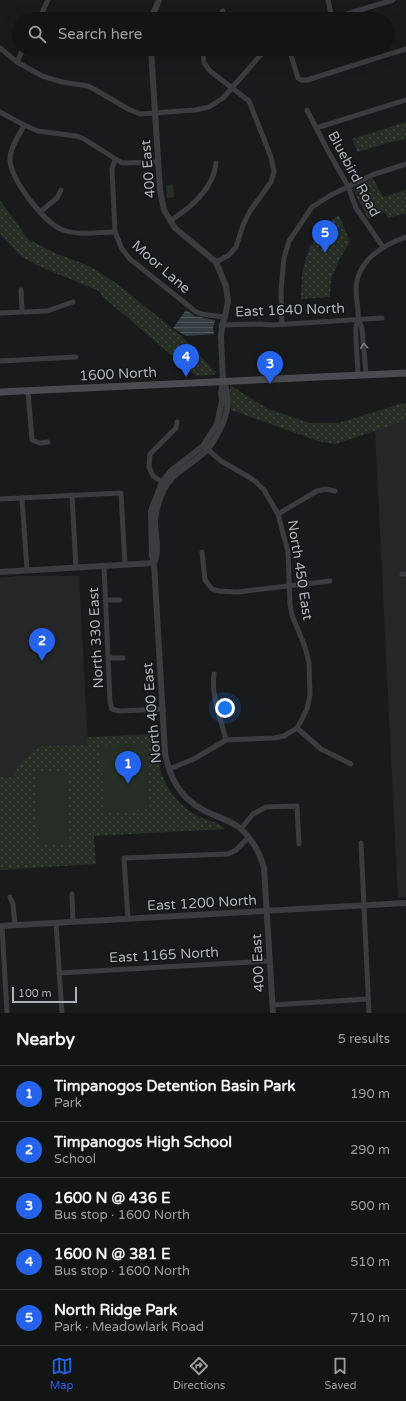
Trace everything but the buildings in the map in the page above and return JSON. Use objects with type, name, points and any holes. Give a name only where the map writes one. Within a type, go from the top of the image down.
[{"type":"main road","name":"1600 North","points":[[0,392],[406,372]]},
{"type":"street","points":[[42,12],[48,0]]},
{"type":"street","points":[[154,12],[159,0]]},
{"type":"street","points":[[328,0],[330,12]]},
{"type":"street","points":[[351,12],[380,2],[393,0]]},
{"type":"street","points":[[0,48],[17,62],[32,71],[49,78],[94,88],[134,112],[140,114],[195,110],[210,107],[219,101],[260,56]]},
{"type":"street","points":[[394,54],[406,50]]},
{"type":"street","points":[[17,62],[20,56]]},
{"type":"street","name":"400 East","points":[[152,56],[158,162],[161,196],[164,210],[175,228],[216,262],[226,286],[228,302],[222,325],[221,337],[223,382],[221,393],[222,401],[217,424],[206,447],[172,470],[151,511],[152,556],[154,563]]},
{"type":"street","points":[[204,56],[204,63],[210,70],[249,102],[271,157],[274,172],[271,182],[250,211],[243,225],[236,247],[229,255],[216,262]]},
{"type":"street","points":[[291,56],[299,79],[307,80],[386,56]]},
{"type":"street","points":[[316,128],[406,100]]},
{"type":"street","name":"Bluebird Road","points":[[307,110],[348,186],[356,208],[383,247]]},
{"type":"street","points":[[0,112],[38,131],[76,136],[84,139],[115,160],[122,163],[158,162]]},
{"type":"street","points":[[24,125],[11,151],[10,160],[20,185],[40,212],[51,223],[63,230],[79,233],[115,232]]},
{"type":"street","name":"Moor Lane","points":[[115,160],[112,169],[115,232],[119,244],[125,254],[191,308],[202,314],[225,317]]},
{"type":"street","points":[[170,221],[187,209],[198,198],[213,176],[216,163]]},
{"type":"street","points":[[282,325],[281,290],[284,258],[289,241],[312,207],[348,186],[372,175],[406,164]]},
{"type":"street","points":[[40,212],[57,198],[62,190]]},
{"type":"street","points":[[362,374],[356,330],[358,319],[356,288],[359,274],[363,265],[369,258],[383,247],[406,237]]},
{"type":"street","points":[[21,290],[22,311]]},
{"type":"street","points":[[0,313],[47,311],[73,302]]},
{"type":"street","name":"East 1640 North","points":[[222,325],[282,325],[382,318]]},
{"type":"street","points":[[0,361],[76,357]]},
{"type":"street","points":[[28,391],[32,440],[40,443],[48,442]]},
{"type":"street","points":[[164,483],[153,476],[149,467],[150,454],[176,428],[177,422]]},
{"type":"street","name":"North 450 East","points":[[206,447],[220,461],[256,482],[264,490],[278,514],[288,552],[292,615],[310,663],[310,695],[307,709],[297,728]]},
{"type":"street","points":[[278,514],[317,492],[326,489],[335,491]]},
{"type":"street","points":[[0,499],[121,493],[125,565]]},
{"type":"street","points":[[72,496],[76,568]]},
{"type":"street","points":[[22,498],[27,570]]},
{"type":"street","points":[[202,552],[205,580],[212,589],[226,592],[330,581]]},
{"type":"street","points":[[0,572],[154,563]]},
{"type":"street","name":"North 400 East","points":[[154,563],[166,753],[169,769],[175,785],[184,797],[201,810],[241,828],[249,837],[260,854],[264,868],[267,911]]},
{"type":"street","name":"North 330 East","points":[[104,566],[110,702],[112,709],[119,711],[163,709]]},
{"type":"street","points":[[106,600],[120,600]]},
{"type":"street","points":[[109,658],[123,658]]},
{"type":"street","points":[[214,674],[213,682],[215,700],[226,740]]},
{"type":"street","points":[[169,769],[194,759],[226,740],[274,738],[297,728],[321,749],[351,764]]},
{"type":"street","points":[[241,828],[253,814],[266,807],[297,806],[299,844]]},
{"type":"street","points":[[128,919],[124,858],[228,854],[236,850],[249,837]]},
{"type":"street","points":[[361,844],[369,1013]]},
{"type":"street","points":[[72,894],[73,922]]},
{"type":"street","points":[[10,897],[13,904],[15,925]]},
{"type":"street","name":"East 1200 North","points":[[1,926],[406,903]]},
{"type":"street","name":"400 East","points":[[267,911],[273,1013]]},
{"type":"street","points":[[56,923],[62,1013]]},
{"type":"street","points":[[1,926],[7,1013]]},
{"type":"street","name":"East 1165 North","points":[[59,973],[270,961]]},
{"type":"street","points":[[272,1005],[368,999]]},
{"type":"shaded area","points":[[406,122],[406,139],[390,142],[358,152],[352,139]]},
{"type":"shaded area","points":[[373,178],[383,197],[406,190],[406,213],[388,218],[385,212],[368,219],[353,189]]},
{"type":"shaded area","points":[[173,184],[174,197],[167,198],[166,185]]},
{"type":"shaded area","points":[[0,200],[28,239],[55,253],[89,266],[116,283],[183,337],[214,371],[217,371],[214,375],[196,376],[103,297],[99,291],[34,264],[20,255],[0,234]]},
{"type":"shaded area","points":[[339,215],[350,242],[340,258],[331,279],[330,297],[301,299],[302,273],[309,248],[330,221]]},
{"type":"shaded area","points":[[186,310],[195,316],[215,320],[213,328],[214,334],[186,336],[173,328]]},
{"type":"shaded area","points":[[230,385],[266,408],[310,423],[338,423],[403,403],[406,403],[406,420],[336,444],[321,442],[231,410]]},
{"type":"shaded area","points":[[406,420],[406,897],[398,898],[375,430]]},
{"type":"shaded area","points":[[17,576],[79,576],[88,745],[0,870],[0,578]]},
{"type":"shaded area","points":[[157,734],[161,771],[173,794],[192,813],[217,823],[225,829],[94,836],[96,864],[0,870],[0,777],[13,777],[19,764],[41,746],[87,745],[87,737]]},
{"type":"shaded area","points":[[146,744],[150,809],[104,812],[101,746]]},
{"type":"shaded area","points":[[66,771],[70,842],[39,844],[35,772]]},
{"type":"place","name":"North Ridge Park","points":[[325,253]]},
{"type":"place","name":"1600 N @ 381 E","points":[[186,377]]},
{"type":"place","name":"1600 N @ 436 E","points":[[270,384]]},
{"type":"place","name":"Timpanogos High School","points":[[42,661]]},
{"type":"place","name":"Timpanogos Detention Basin Park","points":[[128,784]]}]
